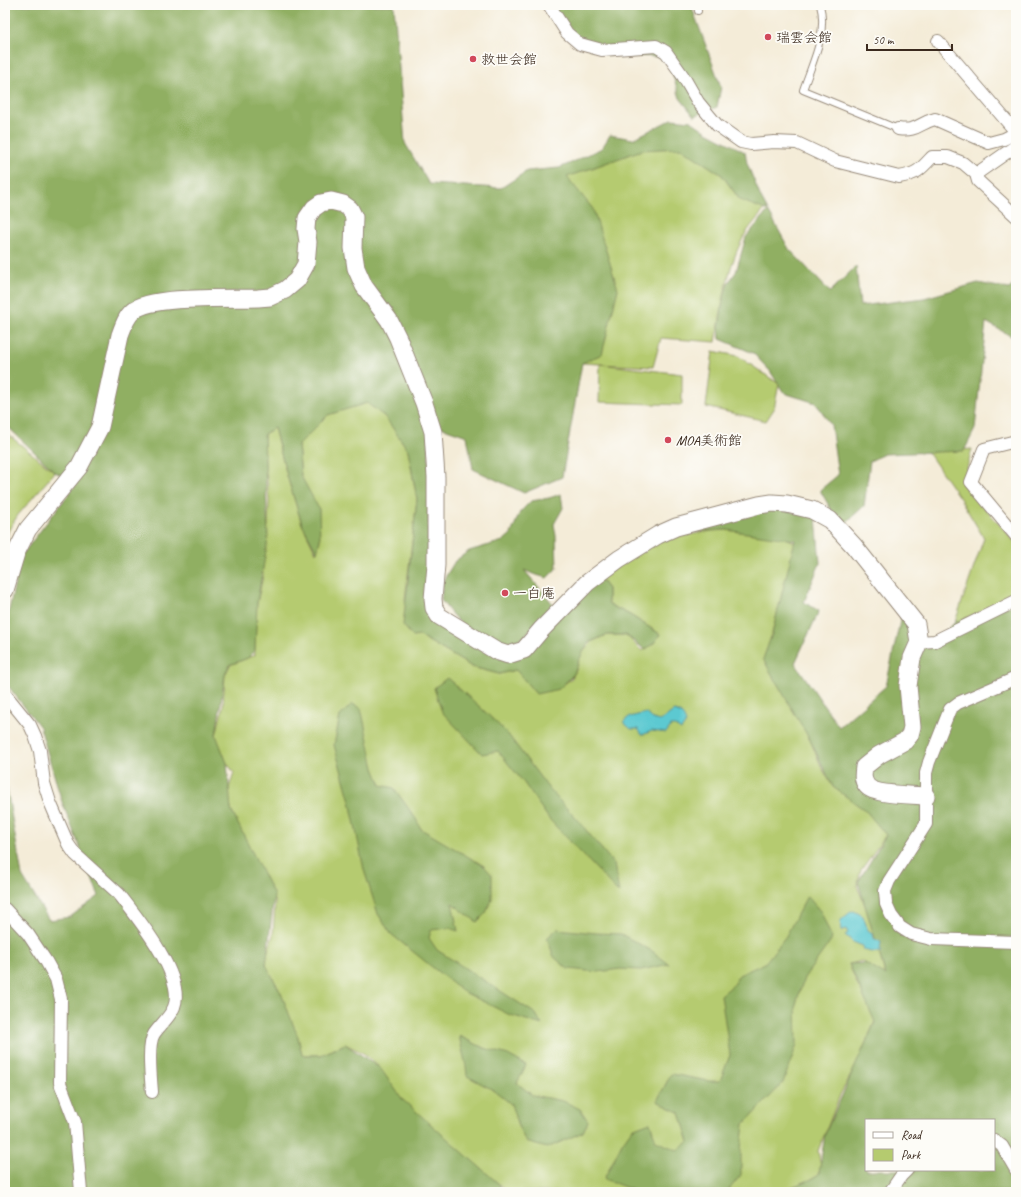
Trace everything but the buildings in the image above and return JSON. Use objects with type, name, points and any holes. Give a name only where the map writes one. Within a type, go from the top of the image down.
[{"type":"street","points":[[549,5],[567,33],[580,44],[602,50],[656,46],[666,52],[683,76],[698,102],[717,125],[741,142],[751,144],[774,142],[797,143],[835,161],[900,176],[918,172],[932,157],[948,157],[963,163],[976,174],[978,181],[1016,216]]},
{"type":"street","points":[[898,129],[908,131],[935,119],[989,143],[1004,139],[1016,132],[938,41]]},
{"type":"street","points":[[976,174],[1016,146]]},
{"type":"street","points":[[5,590],[16,553],[28,529],[79,467],[100,427],[120,335],[124,323],[132,311],[153,302],[168,300],[258,298],[270,296],[285,290],[297,280],[306,264],[308,242],[306,229],[307,218],[314,208],[321,202],[331,201],[343,204],[350,209],[354,217],[353,248],[356,268],[364,286],[389,320],[398,338],[424,403],[433,432],[436,477],[436,565],[433,599],[434,608],[439,616],[496,650],[508,655],[524,650],[541,630],[587,583],[619,559],[658,535],[676,527],[759,505],[772,503],[787,504],[812,510],[830,520],[854,546],[916,624],[918,642],[912,658],[908,686],[912,727],[910,734],[905,741],[879,755],[864,767],[862,778],[867,787],[878,791],[926,796]]},
{"type":"street","points":[[1016,441],[984,449],[971,482],[1016,536]]},
{"type":"street","points":[[918,642],[935,641],[1016,601]]},
{"type":"street","points":[[1016,678],[958,703],[950,709],[926,773],[926,824],[889,881],[885,891],[886,904],[891,915],[900,926],[912,934],[931,939],[1016,942]]},
{"type":"street","points":[[5,694],[30,725],[35,736],[40,751],[44,783],[50,802],[68,844],[75,854],[119,894],[150,936],[173,977],[176,996],[174,1007],[151,1041],[150,1073],[152,1092]]},
{"type":"street","points":[[5,909],[28,934],[56,979],[60,999],[60,1083],[75,1122],[81,1192]]},
{"type":"street","points":[[995,1141],[1002,1146],[1016,1170]]},
{"type":"street","points":[[890,1192],[901,1176],[907,1171]]},
{"type":"lane","points":[[820,5],[823,14],[822,34],[803,90],[898,129]]},
{"type":"green space","points":[[5,5],[394,5],[405,143],[429,184],[501,188],[527,171],[559,168],[602,148],[610,135],[633,139],[672,119],[691,121],[707,132],[745,152],[747,163],[761,198],[789,249],[830,292],[856,266],[860,306],[924,298],[978,283],[1009,289],[1016,282],[1016,339],[986,322],[975,429],[964,451],[884,454],[870,461],[864,506],[841,527],[820,490],[838,475],[831,425],[816,403],[784,393],[770,371],[753,353],[720,339],[719,328],[723,300],[728,283],[736,272],[746,237],[768,211],[740,200],[722,175],[681,148],[642,150],[567,177],[593,209],[618,289],[602,354],[582,363],[562,477],[524,493],[473,469],[467,436],[441,427],[413,382],[429,431],[428,608],[501,659],[599,577],[608,589],[608,604],[630,615],[660,634],[655,642],[645,650],[626,635],[606,635],[588,643],[579,660],[574,674],[559,689],[536,694],[516,670],[499,674],[472,667],[420,636],[413,637],[403,625],[417,499],[408,450],[385,417],[367,403],[328,415],[298,445],[301,476],[319,509],[320,540],[317,552],[302,524],[274,428],[264,434],[268,539],[257,603],[255,650],[248,658],[229,665],[225,675],[216,735],[227,763],[231,810],[274,895],[266,965],[281,993],[298,1037],[302,1055],[321,1055],[345,1044],[380,1068],[403,1100],[499,1184],[503,1192],[5,1192],[5,778],[22,876],[49,920],[70,917],[99,896],[62,802],[40,727],[5,682],[5,628],[21,556],[77,483],[55,472],[5,424]]},
{"type":"green space","points":[[549,5],[691,5],[721,87],[717,107],[694,116],[680,98],[671,69],[663,57],[609,55],[580,44]]},
{"type":"green space","points":[[681,147],[722,175],[740,200],[766,208],[742,240],[732,264],[725,290],[716,342],[661,338],[653,367],[582,363],[565,175],[595,167],[619,151]]},
{"type":"green space","points":[[713,351],[738,356],[779,384],[774,409],[766,421],[706,407]]},
{"type":"green space","points":[[600,364],[682,374],[682,405],[599,402]]},
{"type":"green space","points":[[367,403],[384,415],[408,450],[417,499],[405,600],[420,636],[472,667],[499,674],[516,670],[558,689],[572,678],[577,668],[580,656],[591,642],[606,635],[626,635],[642,651],[655,642],[660,634],[630,615],[608,604],[608,589],[599,577],[658,535],[693,534],[765,527],[796,543],[766,656],[833,787],[874,816],[886,835],[861,870],[857,886],[865,905],[886,977],[862,961],[849,964],[857,984],[871,1008],[875,1021],[857,1064],[840,1095],[818,1151],[821,1166],[819,1173],[808,1182],[779,1192],[506,1192],[502,1186],[451,1149],[427,1128],[385,1080],[380,1068],[363,1053],[345,1044],[321,1055],[302,1055],[298,1037],[289,1027],[266,969],[267,954],[273,935],[275,902],[256,869],[231,810],[228,791],[234,773],[214,744],[223,706],[225,675],[230,665],[255,655],[255,612],[263,576],[262,551],[268,526],[269,501],[265,467],[264,434],[274,428],[302,524],[316,553],[320,540],[301,476],[298,445],[326,412]]},
{"type":"green space","points":[[5,432],[55,472],[18,515],[8,531],[5,547]]},
{"type":"green space","points":[[972,449],[963,484],[1016,543],[1016,593],[1013,599],[955,622],[984,538],[961,500],[927,451],[932,452]]},
{"type":"green space","points":[[561,494],[563,508],[554,524],[557,568],[547,578],[524,570],[553,604],[538,619],[524,637],[511,643],[479,632],[462,624],[441,600],[443,581],[455,561],[469,551],[503,541],[511,534],[520,512],[531,501]]},
{"type":"green space","points":[[759,505],[816,517],[820,563],[804,602],[819,611],[795,663],[839,727],[886,686],[902,612],[929,648],[955,622],[1016,604],[1016,629],[1013,634],[1016,638],[1016,1192],[779,1192],[812,1179],[819,1173],[825,1134],[875,1022],[849,964],[865,963],[886,976],[858,882],[886,835],[866,811],[833,787],[810,740],[763,659],[772,634],[795,540],[726,530],[678,532]]},
{"type":"green space","points":[[447,678],[507,733],[549,789],[581,824],[614,864],[619,893],[549,819],[524,783],[498,751],[482,754],[442,712],[434,688]]},
{"type":"green space","points":[[352,704],[361,708],[374,768],[381,785],[394,788],[416,819],[421,829],[484,866],[492,875],[492,899],[486,913],[477,922],[452,903],[458,931],[449,928],[431,930],[429,938],[437,950],[536,1014],[542,1025],[508,1014],[462,991],[391,934],[378,914],[364,870],[350,801],[334,745],[340,716]]},
{"type":"green space","points":[[807,896],[821,912],[832,939],[804,978],[796,1004],[797,1044],[783,1083],[744,1124],[741,1149],[741,1175],[727,1192],[638,1192],[604,1179],[622,1143],[632,1129],[650,1122],[656,1141],[677,1150],[689,1142],[680,1113],[657,1101],[671,1074],[709,1081],[720,1081],[730,1055],[721,995],[732,986],[739,975],[765,963],[786,936]]},
{"type":"green space","points":[[557,929],[621,934],[652,951],[669,964],[641,970],[620,969],[598,972],[568,969],[554,957],[547,938]]},
{"type":"green space","points":[[459,1036],[484,1048],[508,1055],[526,1065],[517,1083],[532,1095],[563,1101],[580,1109],[588,1121],[583,1132],[547,1148],[526,1142],[518,1126],[511,1104],[495,1091],[467,1076]]},
{"type":"water","points":[[674,711],[681,714],[686,723],[681,730],[675,726],[671,726],[666,733],[652,731],[642,735],[638,729],[631,729],[623,722],[629,717],[646,713],[653,719],[659,721]]},
{"type":"water","points":[[854,911],[863,916],[868,930],[872,933],[873,938],[881,942],[880,949],[882,952],[871,952],[864,950],[863,946],[853,942],[845,935],[848,933],[846,929],[841,931],[840,922]]},
{"type":"place","name":"瑞雲会館","points":[[768,37]]},
{"type":"place","name":"救世会館","points":[[473,59]]},
{"type":"place","name":"MOA美術館","points":[[668,440]]},
{"type":"place","name":"一白庵","points":[[505,593]]}]
